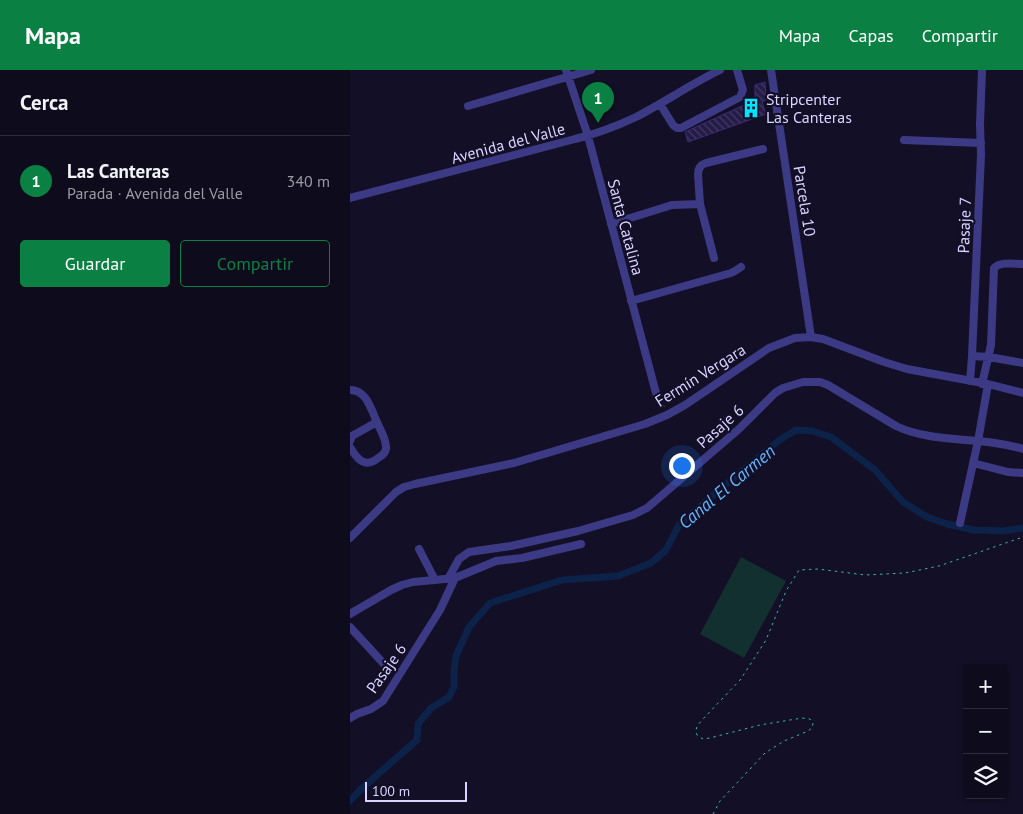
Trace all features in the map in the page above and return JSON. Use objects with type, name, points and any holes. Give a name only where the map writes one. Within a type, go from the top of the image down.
[{"type":"street","points":[[468,106],[567,73],[591,70]]},
{"type":"street","name":"Avenida del Valle","points":[[350,198],[588,136],[635,117],[720,70]]},
{"type":"street","points":[[660,104],[674,125],[677,128],[681,128],[740,97],[743,90],[737,70]]},
{"type":"street","name":"Parcela 10","points":[[771,70],[811,337]]},
{"type":"street","name":"Pasaje 7","points":[[970,381],[981,143],[982,70]]},
{"type":"street","name":"Santa Catalina","points":[[567,73],[588,136],[656,392]]},
{"type":"street","points":[[904,140],[981,143]]},
{"type":"street","points":[[714,258],[700,204],[698,170],[706,163],[763,149]]},
{"type":"street","points":[[611,224],[667,206],[700,204]]},
{"type":"street","points":[[960,523],[978,441],[991,345],[994,268],[1001,264],[1023,264]]},
{"type":"street","points":[[631,301],[731,273],[741,267]]},
{"type":"street","name":"Fermín Vergara","points":[[350,538],[396,492],[410,485],[514,463],[632,428],[666,415],[706,391],[769,348],[794,338],[811,337],[829,340],[907,369],[1023,393]]},
{"type":"street","points":[[972,356],[1023,363]]},
{"type":"street","name":"Pasaje 6","points":[[350,718],[371,709],[383,701],[440,610],[459,559],[469,552],[511,546],[633,516],[646,508],[739,430],[775,393],[783,388],[803,382],[820,382],[907,431],[921,435],[1004,444],[1023,449]]},
{"type":"street","points":[[350,390],[356,390],[368,402],[386,442],[386,450],[373,462],[366,463],[354,455],[350,448]]},
{"type":"street","points":[[350,441],[352,436],[377,422]]},
{"type":"street","points":[[973,463],[1008,472],[1023,473]]},
{"type":"street","points":[[350,614],[391,590],[413,582],[451,579],[496,560],[522,558],[581,544]]},
{"type":"street","points":[[419,549],[435,580]]},
{"type":"street","points":[[350,627],[384,664]]},
{"type":"path","points":[[656,392],[662,400],[666,415]]},
{"type":"path","points":[[713,814],[720,801],[765,753],[784,741],[808,731],[813,725],[810,719],[802,718],[760,725],[703,739],[695,731],[706,715],[740,680],[766,640],[786,591],[799,570],[818,569],[865,575],[905,573],[939,566],[1023,537]]},
{"type":"green space","points":[[741,557],[786,581],[744,658],[700,634]]},
{"type":"building","name":"Stripcenter Las Canteras","points":[[765,82],[766,100],[762,102],[766,114],[688,142],[685,132],[755,100],[755,85]]},
{"type":"waterway","name":"Canal El Carmen","points":[[350,801],[417,740],[418,724],[431,708],[449,697],[454,687],[456,656],[469,627],[490,603],[562,580],[618,576],[651,563],[666,550],[679,525],[781,439],[796,430],[812,431],[831,437],[875,470],[903,502],[927,517],[974,530],[1003,531],[1023,528]]},
{"type":"place","name":"Stripcenter Las Canteras","points":[[751,108]]},
{"type":"place","name":"Las Canteras","points":[[598,123]]}]
